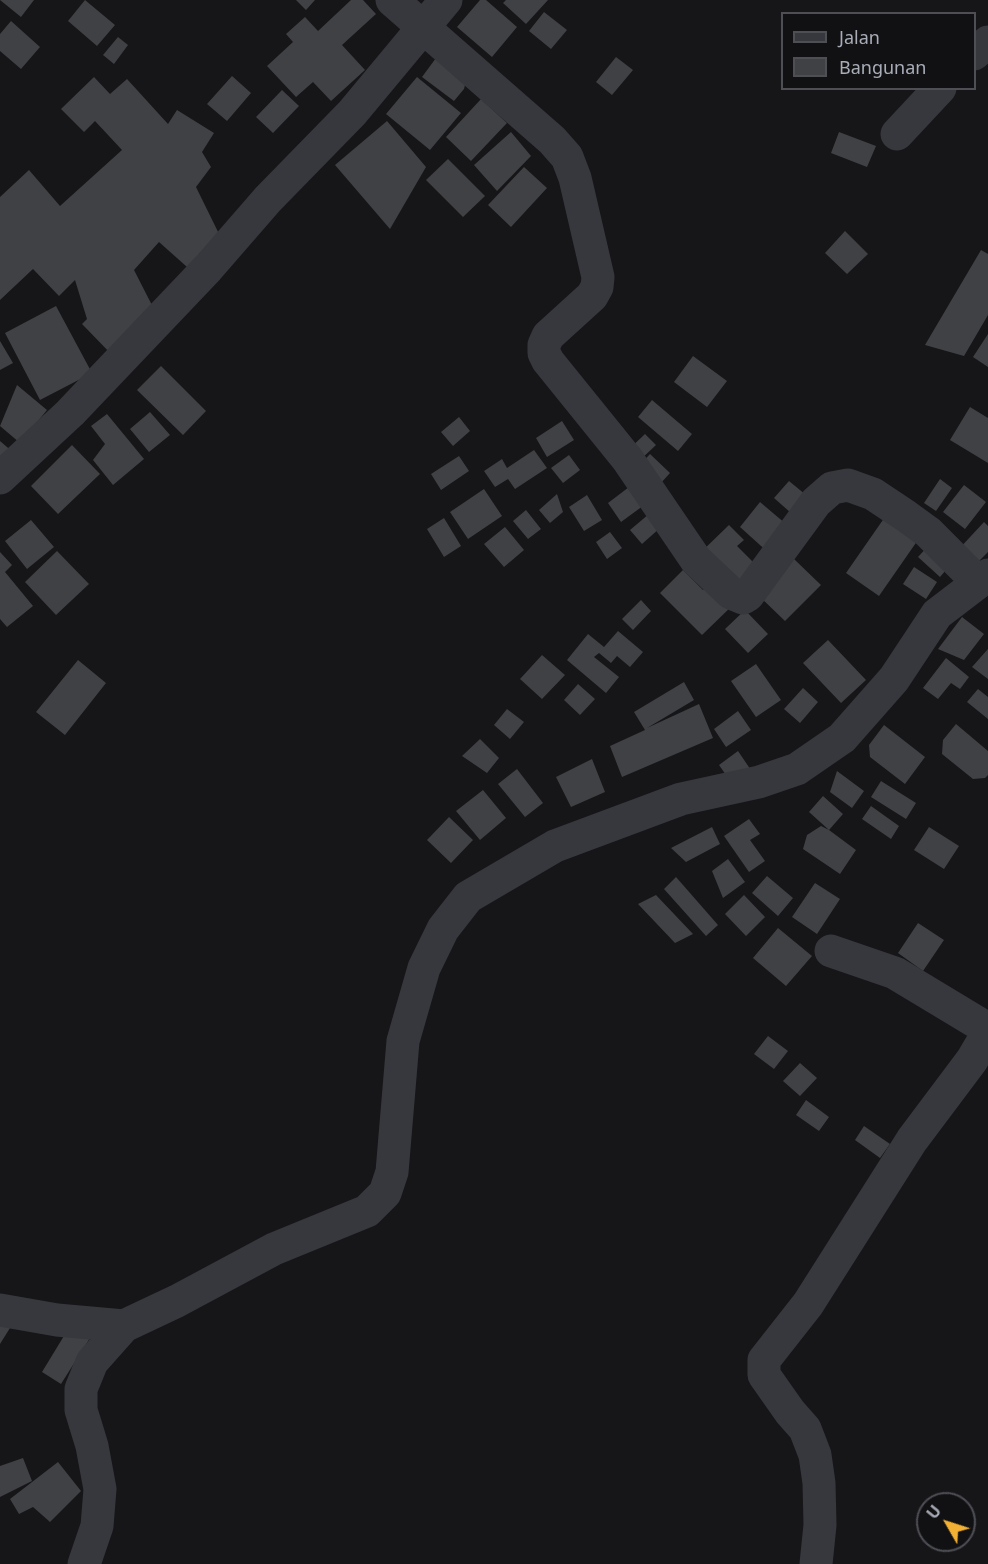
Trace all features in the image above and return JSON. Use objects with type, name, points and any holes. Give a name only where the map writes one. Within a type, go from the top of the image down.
[{"type":"street","points":[[84,1564],[97,1526],[100,1489],[92,1446],[81,1410],[81,1389],[92,1362],[124,1326],[274,1249],[367,1211],[385,1193],[392,1172],[403,1041],[424,968],[443,929],[468,897],[555,846],[681,800],[759,782],[797,769],[842,738],[894,679],[937,614],[983,578],[914,521],[873,494],[848,485],[832,488],[816,502],[748,595],[743,598],[731,592],[696,560],[628,460],[544,353],[544,345],[548,336],[592,296],[597,287],[598,278],[575,178],[567,157],[552,140],[392,0]]},
{"type":"street","points":[[0,478],[70,412],[208,268],[268,199],[352,113],[446,0]]},
{"type":"street","points":[[976,53],[988,42]]},
{"type":"street","points":[[897,134],[938,90]]},
{"type":"street","points":[[816,1564],[820,1525],[819,1483],[815,1455],[805,1428],[790,1412],[764,1375],[764,1360],[808,1305],[912,1140],[972,1060],[988,1031],[895,973],[831,951]]},
{"type":"street","points":[[0,1310],[57,1320],[124,1326]]},
{"type":"building","points":[[0,0],[34,0],[21,17]]},
{"type":"building","points":[[85,0],[115,25],[97,46],[68,21]]},
{"type":"building","points":[[296,0],[315,0],[306,10]]},
{"type":"building","points":[[351,0],[363,0],[376,14],[342,45],[365,70],[331,101],[313,82],[296,97],[267,66],[293,42],[286,34],[305,17],[318,31]]},
{"type":"building","points":[[480,0],[486,0],[517,27],[492,57],[457,27]]},
{"type":"building","points":[[506,0],[548,0],[526,24],[503,3]]},
{"type":"building","points":[[544,12],[567,30],[551,49],[529,31]]},
{"type":"building","points":[[11,21],[40,47],[21,69],[0,51],[0,34]]},
{"type":"building","points":[[118,37],[128,45],[114,64],[103,55]]},
{"type":"building","points":[[616,57],[633,70],[612,95],[596,82]]},
{"type":"building","points":[[436,58],[466,81],[464,89],[454,101],[422,77]]},
{"type":"building","points":[[232,76],[251,93],[227,121],[207,104]]},
{"type":"building","points":[[94,77],[110,94],[127,79],[168,124],[177,110],[214,133],[202,152],[211,167],[196,187],[224,244],[196,275],[159,242],[134,270],[157,315],[114,357],[82,324],[87,319],[75,280],[59,296],[33,269],[0,300],[0,197],[29,170],[60,206],[122,150],[95,121],[84,132],[61,109]]},
{"type":"building","points":[[417,77],[461,113],[430,150],[386,114]]},
{"type":"building","points":[[282,90],[299,106],[273,133],[256,117]]},
{"type":"building","points":[[481,99],[507,123],[471,161],[446,137]]},
{"type":"building","points":[[387,121],[426,167],[390,229],[335,165]]},
{"type":"building","points":[[511,132],[531,156],[497,191],[474,165]]},
{"type":"building","points":[[839,132],[876,146],[867,167],[831,153]]},
{"type":"building","points":[[448,159],[485,196],[463,217],[426,180]]},
{"type":"building","points":[[524,167],[547,188],[511,227],[488,205]]},
{"type":"building","points":[[845,231],[868,254],[847,274],[825,253]]},
{"type":"building","points":[[981,250],[988,254],[988,315],[964,356],[925,345]]},
{"type":"building","points":[[56,306],[92,373],[40,400],[5,333]]},
{"type":"building","points":[[988,334],[988,367],[973,357]]},
{"type":"building","points":[[0,341],[13,363],[0,370]]},
{"type":"building","points":[[693,356],[727,381],[707,407],[674,382]]},
{"type":"building","points":[[161,366],[206,411],[183,435],[137,390]]},
{"type":"building","points":[[17,385],[47,410],[20,443],[0,426]]},
{"type":"building","points":[[652,400],[692,434],[678,451],[638,417]]},
{"type":"building","points":[[970,407],[988,418],[988,463],[950,440]]},
{"type":"building","points":[[150,412],[170,435],[149,452],[130,429]]},
{"type":"building","points":[[107,414],[144,459],[113,485],[93,460],[105,444],[91,426]]},
{"type":"building","points":[[459,417],[470,431],[453,446],[441,432]]},
{"type":"building","points":[[562,421],[574,440],[547,457],[536,438]]},
{"type":"building","points":[[645,434],[656,445],[638,462],[627,451]]},
{"type":"building","points":[[0,441],[14,453],[0,468]]},
{"type":"building","points":[[72,445],[100,474],[58,514],[31,486]]},
{"type":"building","points":[[534,450],[547,468],[515,489],[508,479],[495,487],[484,471],[502,459],[507,468]]},
{"type":"building","points":[[650,454],[670,473],[660,484],[640,465]]},
{"type":"building","points":[[569,455],[580,470],[563,483],[551,468]]},
{"type":"building","points":[[459,456],[469,471],[441,490],[431,474]]},
{"type":"building","points":[[940,479],[952,488],[936,511],[924,503]]},
{"type":"building","points":[[789,481],[806,495],[791,513],[774,498]]},
{"type":"building","points":[[633,484],[647,503],[621,522],[608,503]]},
{"type":"building","points":[[964,485],[986,502],[965,529],[943,512]]},
{"type":"building","points":[[484,489],[502,516],[468,539],[450,512]]},
{"type":"building","points":[[557,494],[563,512],[550,523],[539,510]]},
{"type":"building","points":[[587,495],[602,520],[584,531],[569,507]]},
{"type":"building","points":[[760,502],[793,530],[771,555],[740,527]]},
{"type":"building","points":[[526,510],[541,529],[528,539],[513,521]]},
{"type":"building","points":[[649,514],[660,528],[642,544],[630,530]]},
{"type":"building","points":[[887,514],[920,537],[879,596],[846,573]]},
{"type":"building","points":[[444,518],[461,546],[444,557],[427,529]]},
{"type":"building","points":[[31,520],[54,547],[27,569],[5,541]]},
{"type":"building","points":[[984,522],[988,526],[988,552],[974,566],[958,550]]},
{"type":"building","points":[[729,525],[744,540],[737,546],[756,565],[733,588],[699,554]]},
{"type":"building","points":[[505,527],[524,550],[504,567],[484,544]]},
{"type":"building","points":[[610,532],[622,548],[607,559],[596,542]]},
{"type":"building","points":[[929,545],[952,563],[940,577],[918,557]]},
{"type":"building","points":[[57,551],[89,584],[56,615],[25,582]]},
{"type":"building","points":[[0,552],[12,565],[5,572],[33,606],[7,627],[0,619]]},
{"type":"building","points":[[794,559],[821,585],[785,621],[758,595]]},
{"type":"building","points":[[914,567],[937,582],[926,599],[903,584]]},
{"type":"building","points":[[683,570],[703,590],[712,581],[734,604],[702,635],[660,593]]},
{"type":"building","points":[[641,600],[651,611],[633,630],[622,619]]},
{"type":"building","points":[[745,610],[768,634],[748,653],[725,629]]},
{"type":"building","points":[[962,617],[984,634],[964,660],[938,649]]},
{"type":"building","points":[[618,631],[643,652],[630,667],[617,656],[611,663],[599,653],[594,657],[619,677],[606,693],[567,660],[588,634],[604,647]]},
{"type":"building","points":[[828,640],[866,680],[841,703],[803,663]]},
{"type":"building","points":[[988,649],[988,679],[972,667]]},
{"type":"building","points":[[542,655],[565,675],[542,699],[520,679]]},
{"type":"building","points":[[946,658],[969,677],[960,689],[951,683],[938,699],[923,688]]},
{"type":"building","points":[[78,660],[106,683],[65,735],[36,712]]},
{"type":"building","points":[[756,664],[781,700],[756,717],[731,681]]},
{"type":"building","points":[[684,682],[694,700],[647,728],[699,704],[713,738],[622,777],[610,746],[645,730],[634,712]]},
{"type":"building","points":[[578,684],[595,699],[580,715],[564,700]]},
{"type":"building","points":[[803,688],[818,702],[800,723],[784,709]]},
{"type":"building","points":[[978,689],[988,697],[988,719],[967,702]]},
{"type":"building","points":[[507,709],[524,722],[510,739],[494,725]]},
{"type":"building","points":[[738,711],[751,730],[726,747],[714,729]]},
{"type":"building","points":[[956,724],[988,751],[988,775],[985,778],[973,779],[942,754],[943,740]]},
{"type":"building","points":[[884,725],[925,757],[905,784],[870,757],[869,745]]},
{"type":"building","points":[[480,739],[499,758],[487,773],[462,756]]},
{"type":"building","points":[[738,751],[759,782],[735,788],[719,765]]},
{"type":"building","points":[[592,759],[605,792],[571,807],[556,777]]},
{"type":"building","points":[[517,769],[543,803],[525,817],[498,784]]},
{"type":"building","points":[[837,771],[864,791],[852,808],[830,792]]},
{"type":"building","points":[[881,781],[916,803],[906,819],[871,797]]},
{"type":"building","points":[[483,790],[506,818],[480,840],[456,811]]},
{"type":"building","points":[[823,796],[843,814],[829,830],[809,812]]},
{"type":"building","points":[[871,806],[899,826],[891,839],[862,819]]},
{"type":"building","points":[[449,817],[473,840],[451,863],[427,840]]},
{"type":"building","points":[[749,819],[760,834],[750,840],[765,861],[749,872],[724,836]]},
{"type":"building","points":[[821,826],[856,850],[840,874],[803,849],[807,835]]},
{"type":"building","points":[[712,827],[720,844],[686,862],[671,848]]},
{"type":"building","points":[[929,827],[959,846],[944,869],[914,850]]},
{"type":"building","points":[[728,859],[745,882],[723,898],[712,871]]},
{"type":"building","points":[[767,876],[793,898],[778,916],[752,893]]},
{"type":"building","points":[[676,877],[718,925],[706,936],[664,889]]},
{"type":"building","points":[[815,883],[840,899],[817,934],[792,917]]},
{"type":"building","points":[[656,895],[693,934],[675,943],[638,904]]},
{"type":"building","points":[[744,895],[765,917],[746,936],[725,914]]},
{"type":"building","points":[[918,923],[944,940],[923,971],[898,953]]},
{"type":"building","points":[[778,928],[812,956],[786,986],[753,958]]},
{"type":"building","points":[[768,1036],[788,1051],[774,1069],[754,1054]]},
{"type":"building","points":[[800,1063],[817,1078],[800,1096],[783,1081]]},
{"type":"building","points":[[806,1100],[829,1117],[819,1131],[796,1115]]},
{"type":"building","points":[[864,1126],[890,1144],[880,1158],[855,1140]]},
{"type":"building","points":[[0,1316],[15,1320],[0,1344]]},
{"type":"building","points":[[70,1326],[90,1338],[61,1384],[42,1372]]},
{"type":"building","points":[[23,1458],[32,1481],[0,1497],[0,1466]]},
{"type":"building","points":[[58,1462],[81,1491],[50,1522],[33,1507],[19,1514],[10,1499]]}]
